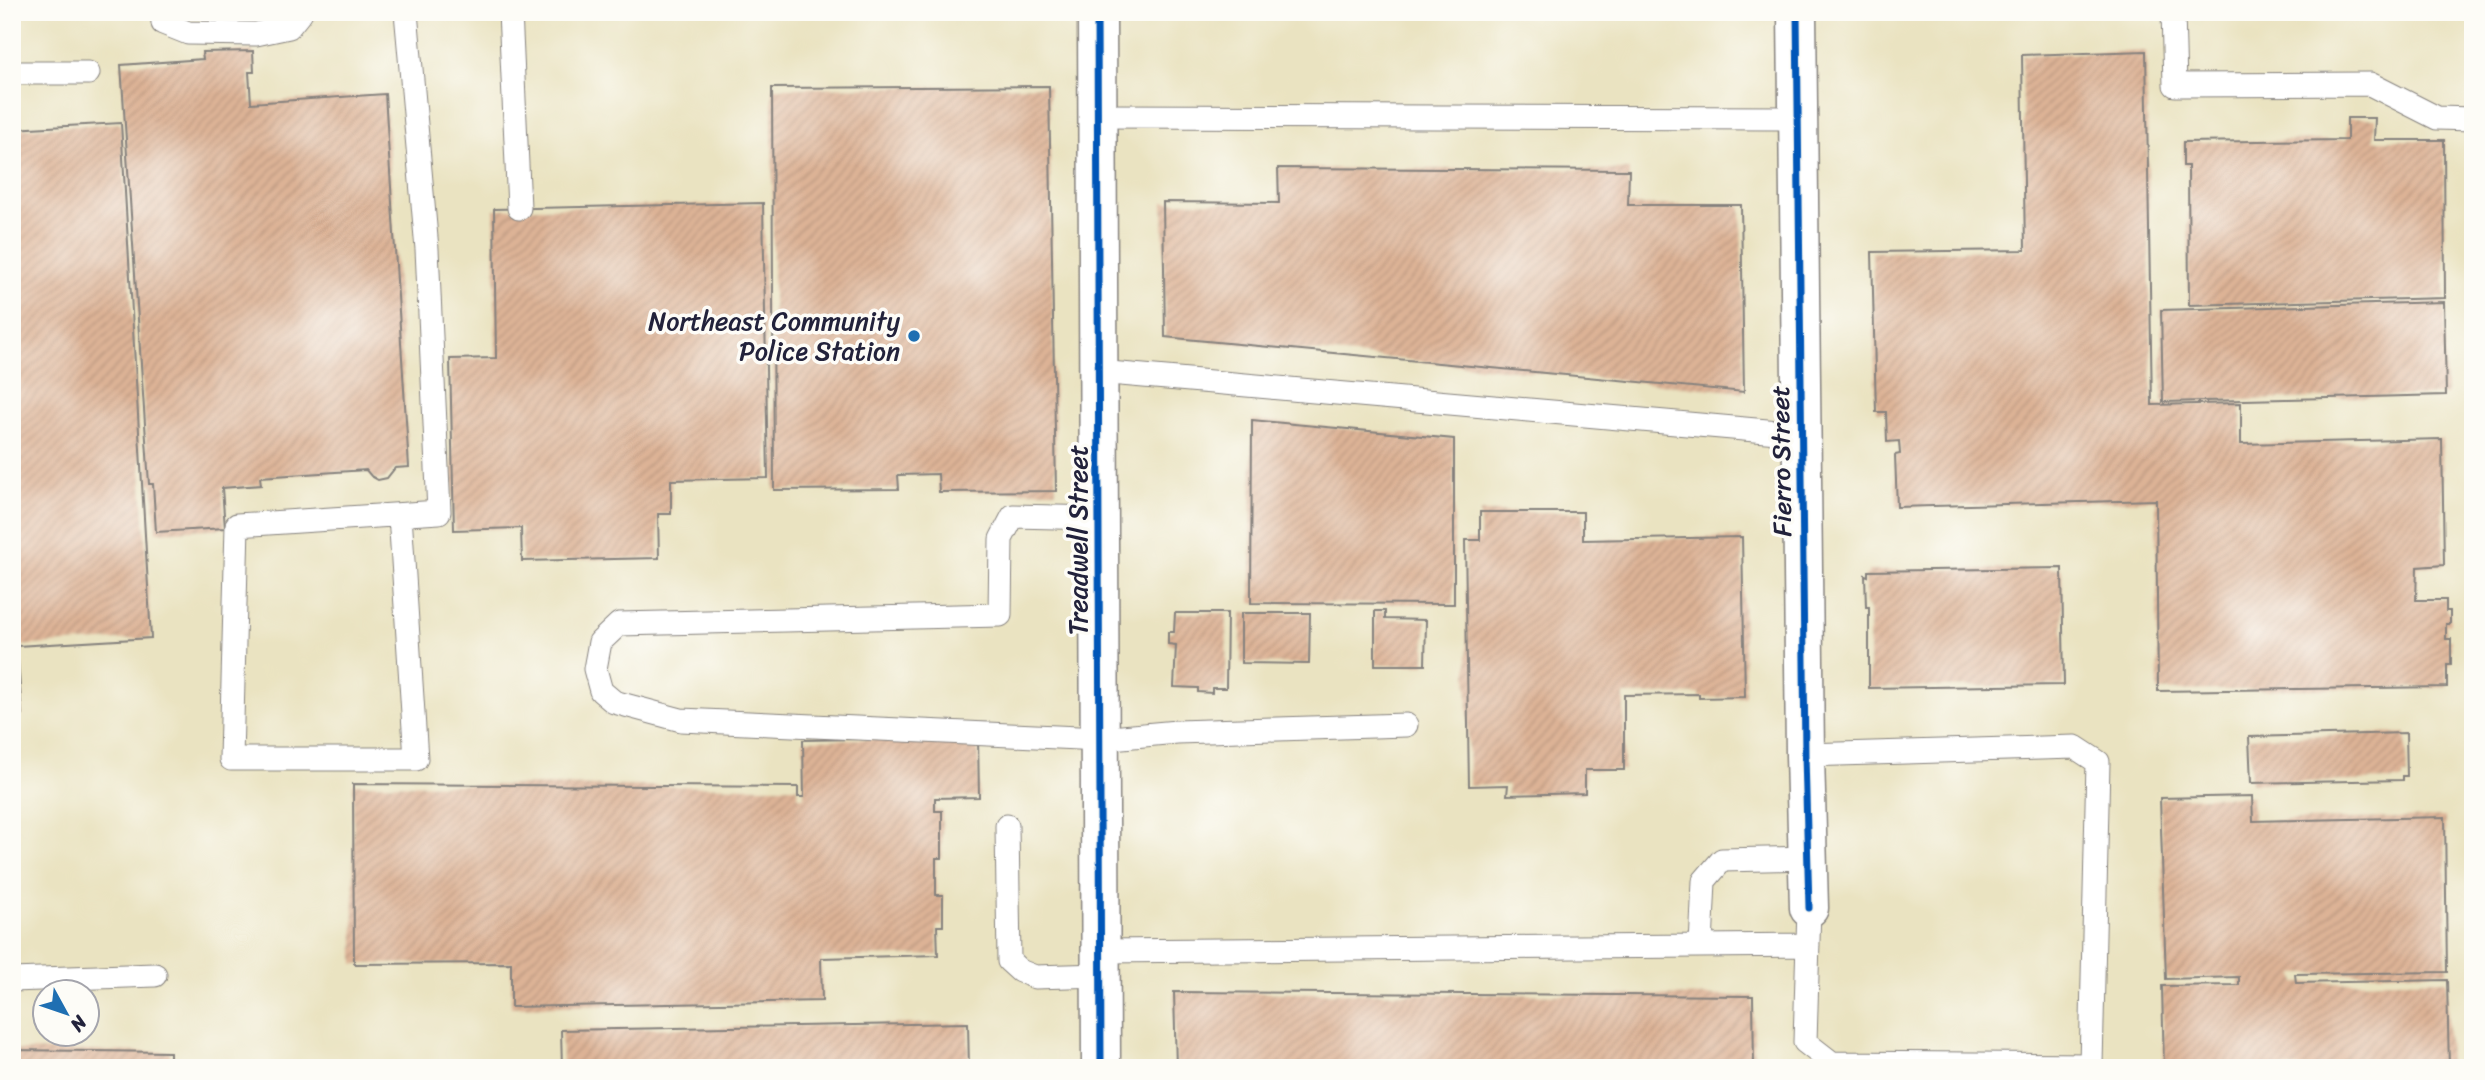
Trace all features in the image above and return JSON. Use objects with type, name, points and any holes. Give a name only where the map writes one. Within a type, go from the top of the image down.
[{"type":"street","name":"Treadwell Street","points":[[1097,12],[1101,1068]]},
{"type":"street","name":"Fierro Street","points":[[1797,12],[1808,927]]},
{"type":"lane","points":[[162,12],[163,23],[188,33],[256,34],[289,27],[301,12]]},
{"type":"lane","points":[[400,515],[416,759],[231,759],[237,525],[439,512],[427,249],[405,12]]},
{"type":"lane","points":[[510,12],[519,208]]},
{"type":"lane","points":[[2173,12],[2175,85],[2370,84],[2437,118],[2473,119]]},
{"type":"lane","points":[[12,73],[88,73]]},
{"type":"lane","points":[[1097,116],[1798,118]]},
{"type":"lane","points":[[1098,372],[1801,434]]},
{"type":"lane","points":[[1099,518],[1013,516],[1001,539],[1000,615],[619,624],[600,642],[595,670],[601,691],[614,702],[681,720],[1100,739],[1177,732],[1406,725]]},
{"type":"lane","points":[[1007,826],[1009,961],[1020,971],[1035,976],[1101,963],[1701,946],[1808,927],[1805,1042],[1832,1063],[2090,1067],[2098,762],[2075,747],[1805,755]]},
{"type":"lane","points":[[1701,946],[1704,881],[1722,860],[1808,858]]},
{"type":"lane","points":[[12,979],[155,975]]},
{"type":"building","points":[[253,51],[254,72],[249,72],[251,103],[385,94],[409,467],[395,468],[387,478],[378,480],[366,470],[260,477],[261,485],[222,488],[225,528],[156,532],[153,484],[149,484],[121,65],[203,59],[202,52]]},
{"type":"building","points":[[2146,51],[2152,405],[2241,403],[2241,444],[2442,439],[2444,565],[2417,567],[2416,600],[2446,600],[2446,611],[2450,611],[2450,624],[2446,624],[2446,639],[2451,639],[2451,665],[2447,665],[2447,687],[2158,691],[2156,500],[1897,507],[1895,455],[1900,454],[1899,441],[1887,442],[1886,412],[1876,412],[1872,252],[2025,250],[2022,55]]},
{"type":"building","name":"Northeast Community Police Station","points":[[1049,86],[1056,491],[939,492],[938,474],[898,475],[899,489],[774,490],[772,88]]},
{"type":"building","points":[[2347,118],[2375,118],[2374,140],[2444,140],[2445,298],[2189,305],[2188,166],[2183,166],[2183,142],[2347,140]]},
{"type":"building","points":[[121,123],[151,638],[17,646],[22,715],[12,716],[12,129]]},
{"type":"building","points":[[1278,168],[1629,170],[1628,205],[1741,205],[1744,392],[1165,337],[1163,202],[1279,203]]},
{"type":"building","points":[[763,203],[768,478],[671,480],[671,514],[658,514],[659,558],[522,561],[521,528],[454,530],[450,359],[496,358],[494,209]]},
{"type":"building","points":[[2444,302],[2446,395],[2163,402],[2161,310]]},
{"type":"building","points":[[1252,420],[1454,439],[1454,604],[1251,603]]},
{"type":"building","points":[[1480,512],[1583,512],[1583,540],[1742,537],[1745,697],[1699,698],[1699,694],[1624,695],[1624,770],[1585,770],[1585,793],[1507,795],[1508,785],[1469,786],[1465,540],[1480,540]]},
{"type":"building","points":[[2062,568],[2064,685],[1869,688],[1869,607],[1866,607],[1865,575],[1868,576],[1868,571]]},
{"type":"building","points":[[1375,611],[1385,611],[1385,619],[1426,620],[1425,665],[1375,665]]},
{"type":"building","points":[[1175,613],[1227,613],[1226,688],[1212,688],[1212,693],[1198,692],[1198,688],[1174,687],[1176,645],[1168,644],[1168,632],[1174,632]]},
{"type":"building","points":[[1241,613],[1310,613],[1309,664],[1241,663]]},
{"type":"building","points":[[2406,733],[2407,776],[2403,776],[2403,780],[2251,783],[2249,737]]},
{"type":"building","points":[[978,737],[979,797],[935,798],[935,811],[942,811],[942,858],[936,858],[936,895],[943,895],[943,926],[937,926],[938,955],[821,958],[822,1001],[511,1007],[511,963],[354,964],[353,784],[798,787],[798,797],[804,797],[803,740]]},
{"type":"building","points":[[2252,796],[2253,821],[2445,817],[2447,972],[2295,974],[2296,983],[2447,980],[2449,1068],[2164,1068],[2162,986],[2239,985],[2239,977],[2166,979],[2160,798]]},
{"type":"building","points":[[1174,992],[1753,996],[1754,1068],[1176,1068]]},
{"type":"building","points":[[968,1023],[969,1068],[562,1068],[561,1030]]},
{"type":"building","points":[[12,1050],[170,1052],[170,1068],[12,1068]]},
{"type":"cycle path","points":[[1097,12],[1101,1068]]},
{"type":"cycle path","points":[[1797,12],[1809,908]]},
{"type":"place","name":"Northeast Community Police Station","points":[[914,336]]}]
